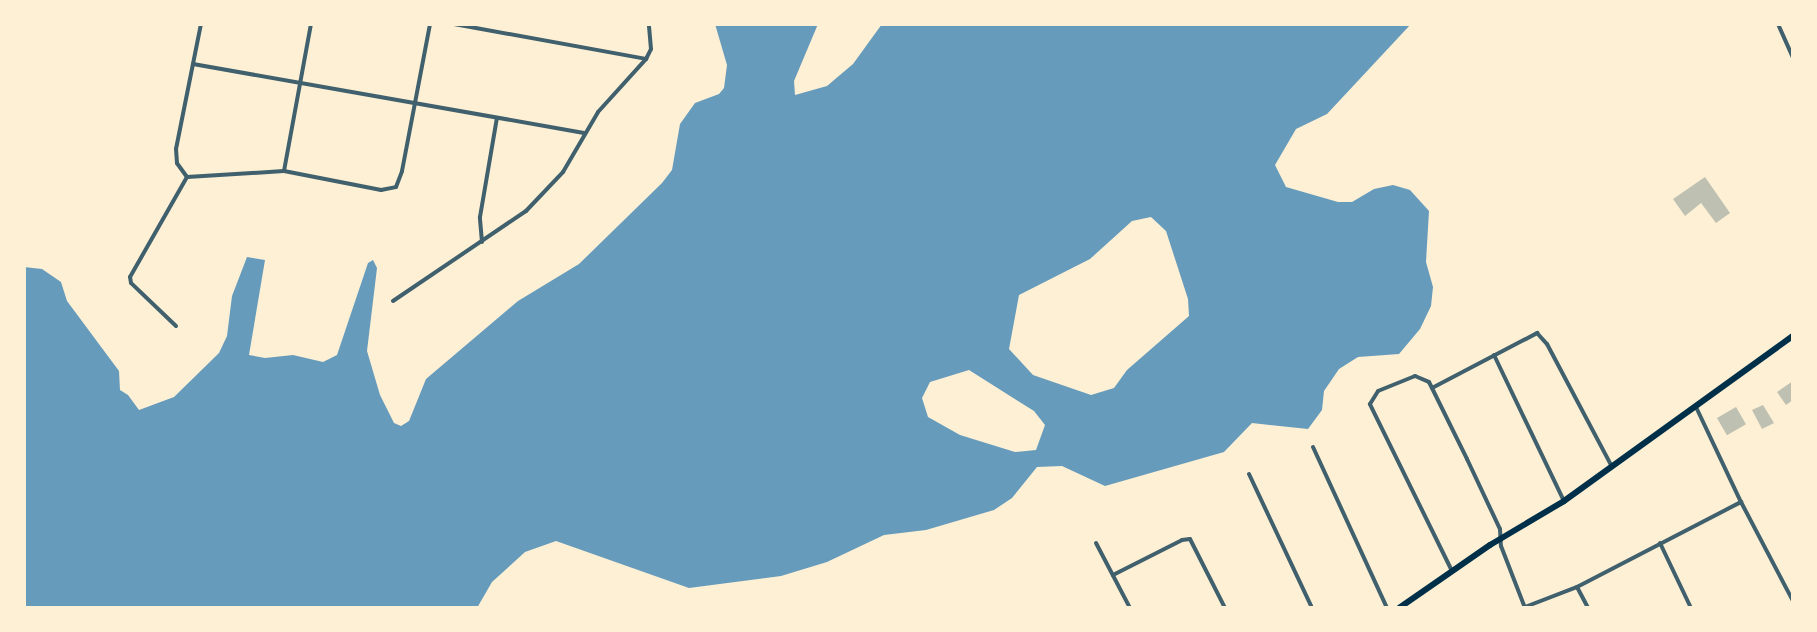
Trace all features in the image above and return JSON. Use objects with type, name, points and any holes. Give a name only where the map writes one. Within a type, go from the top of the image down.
[{"type":"main road","points":[[1399,608],[1501,538],[1564,501],[1793,336]]},
{"type":"street","points":[[187,177],[177,163],[176,149],[201,24]]},
{"type":"street","points":[[284,171],[311,24]]},
{"type":"street","points":[[187,177],[284,171],[381,190],[396,187],[430,24]]},
{"type":"street","points":[[454,24],[646,59]]},
{"type":"street","points":[[393,301],[526,211],[545,192],[563,172],[584,133],[646,59],[651,49],[649,24]]},
{"type":"street","points":[[1778,24],[1793,57]]},
{"type":"street","points":[[193,64],[584,133]]},
{"type":"street","points":[[482,242],[480,217],[497,118]]},
{"type":"street","points":[[176,326],[131,283],[130,277],[187,177]]},
{"type":"street","points":[[1432,388],[1537,333],[1547,344],[1612,467]]},
{"type":"street","points":[[1494,354],[1564,501]]},
{"type":"street","points":[[1452,571],[1370,400],[1375,393],[1411,377],[1424,378],[1432,388],[1500,529],[1525,608],[1577,587],[1741,502]]},
{"type":"street","points":[[1696,407],[1793,601]]},
{"type":"street","points":[[1313,447],[1387,608]]},
{"type":"street","points":[[1249,474],[1312,608]]},
{"type":"street","points":[[1113,575],[1182,540],[1190,539],[1225,608]]},
{"type":"street","points":[[1096,543],[1130,608]]},
{"type":"street","points":[[1660,543],[1691,608]]},
{"type":"street","points":[[1577,587],[1588,608]]},
{"type":"water","points":[[715,24],[818,24],[794,81],[795,95],[827,86],[853,64],[882,24],[1411,24],[1327,114],[1296,129],[1275,165],[1286,187],[1338,202],[1352,202],[1374,189],[1393,185],[1410,190],[1429,211],[1426,262],[1433,287],[1431,306],[1420,329],[1399,354],[1358,357],[1339,369],[1324,391],[1322,410],[1308,429],[1252,423],[1224,452],[1105,486],[1062,466],[1037,467],[1012,498],[994,510],[926,530],[884,535],[827,562],[781,576],[689,588],[556,541],[525,552],[492,582],[477,608],[24,608],[24,267],[42,269],[61,282],[67,301],[119,371],[120,390],[139,410],[174,397],[219,353],[227,336],[232,296],[247,257],[265,260],[249,355],[265,358],[293,355],[323,362],[337,355],[368,263],[373,260],[377,268],[367,351],[380,395],[394,423],[401,426],[409,421],[426,379],[518,301],[579,264],[662,183],[672,170],[680,124],[695,103],[719,94],[724,88],[727,65]],"holes":[[[1151,217],[1166,231],[1188,299],[1189,316],[1127,370],[1114,388],[1091,395],[1033,375],[1009,349],[1019,295],[1090,259],[1132,221]],[[969,370],[1034,411],[1045,425],[1036,450],[1015,452],[960,435],[928,417],[922,398],[930,382]]]},
{"type":"building","points":[[1705,177],[1730,213],[1716,223],[1701,203],[1685,216],[1673,199]]},
{"type":"building","points":[[1793,381],[1793,400],[1786,405],[1777,392]]},
{"type":"building","points":[[1763,405],[1774,423],[1762,429],[1752,410]]},
{"type":"building","points":[[1736,407],[1746,424],[1727,435],[1717,418]]}]
